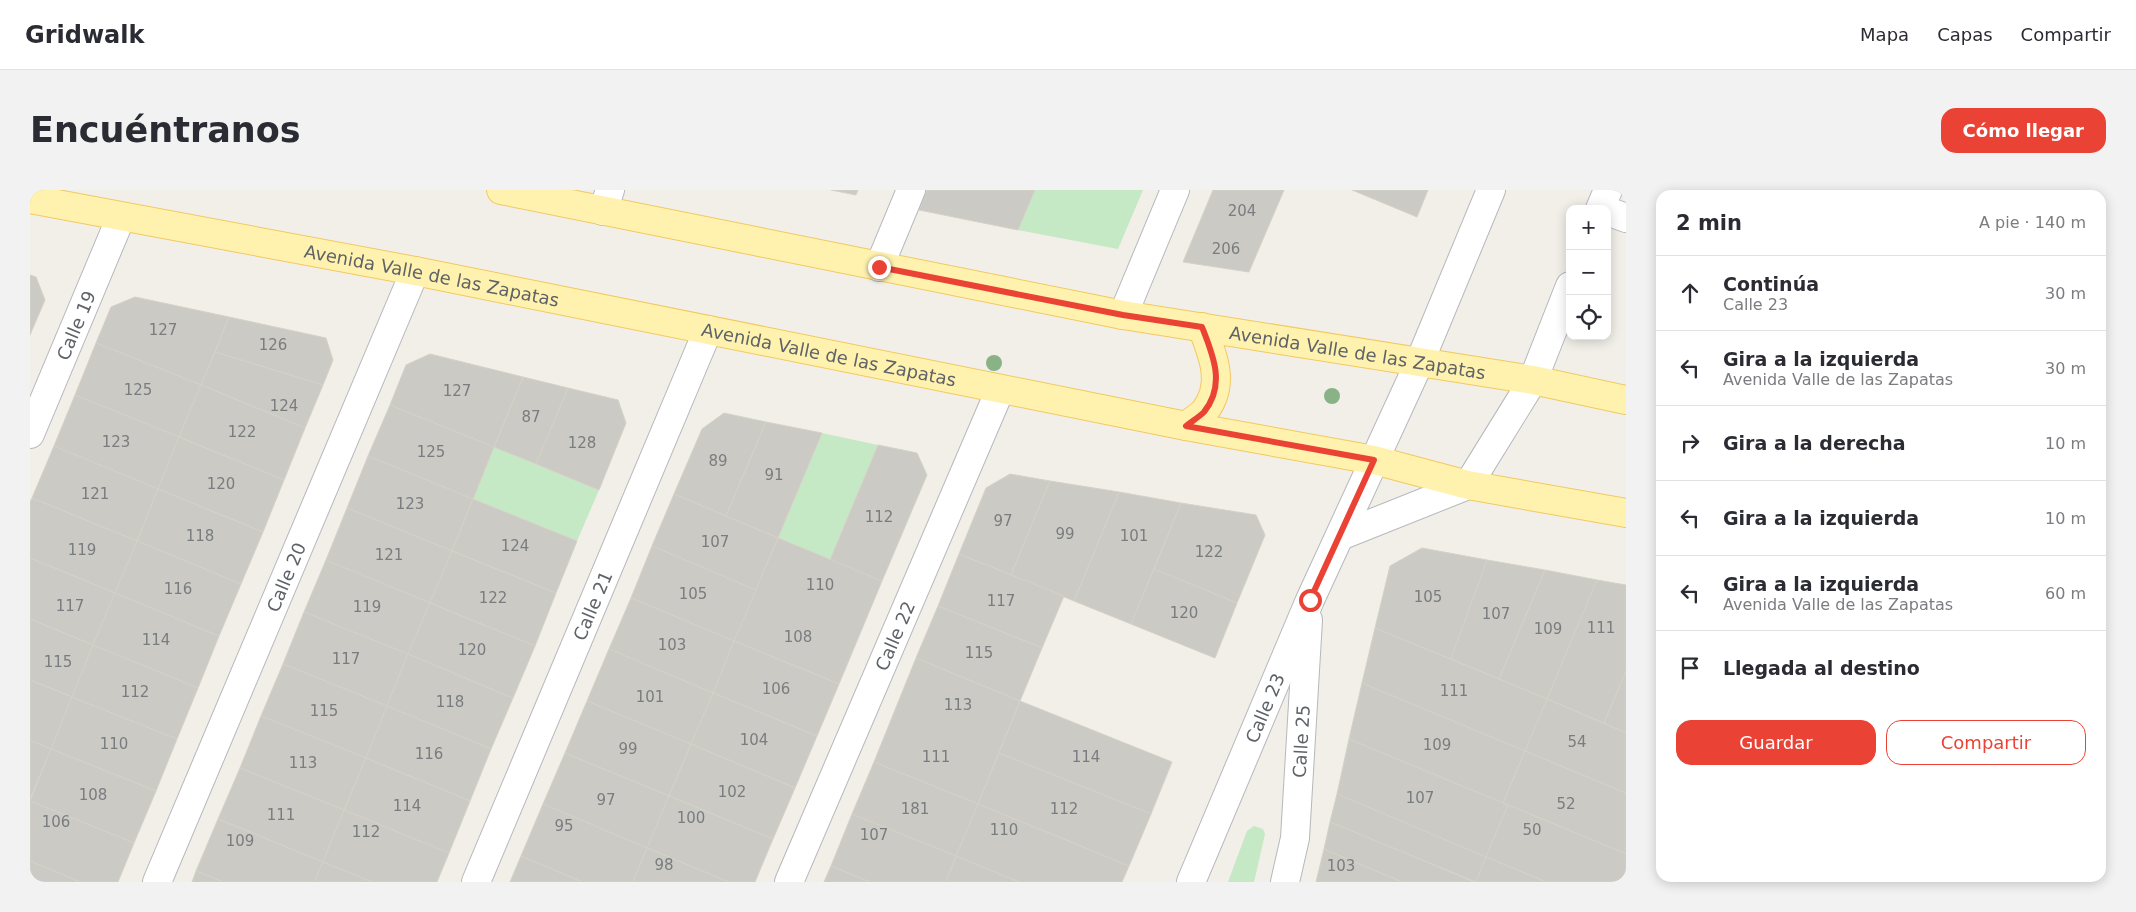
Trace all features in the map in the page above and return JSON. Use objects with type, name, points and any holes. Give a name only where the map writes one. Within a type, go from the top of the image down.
[{"type":"main road","name":"Avenida Valle de las Zapatas","points":[[501,190],[606,200],[879,267],[1123,315],[1533,380],[1626,400]]},
{"type":"main road","name":"Avenida Valle de las Zapatas","points":[[30,199],[415,271],[1000,390],[1374,460],[1468,484],[1626,513]]},
{"type":"main road","points":[[1186,426],[1204,412],[1215,392],[1217,373],[1214,358],[1202,327]]},
{"type":"street","points":[[879,267],[911,190]]},
{"type":"street","points":[[1123,315],[1175,190]]},
{"type":"street","name":"Calle 23","points":[[1191,882],[1310,600],[1420,361],[1491,190]]},
{"type":"street","points":[[1602,205],[1608,190]]},
{"type":"street","points":[[1611,212],[1626,218]]},
{"type":"street","name":"Calle 19","points":[[30,434],[121,217]]},
{"type":"street","name":"Calle 20","points":[[157,882],[415,271]]},
{"type":"street","points":[[1340,536],[1468,484],[1533,380],[1566,295]]},
{"type":"street","name":"Calle 21","points":[[476,882],[708,330]]},
{"type":"street","name":"Calle 22","points":[[789,882],[1000,390]]},
{"type":"street","name":"Calle 25","points":[[1285,882],[1295,838],[1310,600]]},
{"type":"green space","points":[[1035,190],[1143,190],[1118,249],[1018,230]]},
{"type":"green space","points":[[822,433],[878,445],[830,560],[778,538]]},
{"type":"green space","points":[[494,447],[599,490],[577,541],[473,499]]},
{"type":"green space","points":[[1254,826],[1263,829],[1265,834],[1254,882],[1228,882],[1247,831]]},
{"type":"building","points":[[831,190],[858,190],[856,195]]},
{"type":"building","points":[[927,190],[1035,190],[1018,230],[919,210]]},
{"type":"building","points":[[1213,190],[1284,190],[1249,272],[1183,262]]},
{"type":"building","points":[[1352,190],[1428,190],[1417,217]]},
{"type":"building","points":[[30,275],[36,277],[45,300],[30,335]]},
{"type":"building","points":[[135,297],[229,317],[201,385],[96,343],[111,307]]},
{"type":"building","points":[[229,317],[326,338],[333,360],[323,385],[215,352]]},
{"type":"building","points":[[96,343],[201,385],[179,437],[75,395]]},
{"type":"building","points":[[215,352],[323,385],[305,428],[201,385]]},
{"type":"building","points":[[430,354],[523,377],[494,447],[390,405],[406,365]]},
{"type":"building","points":[[523,377],[568,388],[536,464],[494,447]]},
{"type":"building","points":[[201,385],[305,428],[284,480],[179,437]]},
{"type":"building","points":[[568,388],[618,400],[626,423],[599,490],[536,464]]},
{"type":"building","points":[[75,395],[179,437],[158,489],[54,446]]},
{"type":"building","points":[[390,405],[494,447],[473,499],[368,456]]},
{"type":"building","points":[[724,413],[766,422],[726,516],[674,494],[702,429]]},
{"type":"building","points":[[766,422],[822,433],[778,538],[726,516]]},
{"type":"building","points":[[179,437],[284,480],[263,532],[158,489]]},
{"type":"building","points":[[878,445],[917,453],[927,475],[882,581],[830,560]]},
{"type":"building","points":[[54,446],[158,489],[137,541],[32,498]]},
{"type":"building","points":[[368,456],[473,499],[452,551],[347,508]]},
{"type":"building","points":[[1010,474],[1050,481],[1011,575],[959,554],[986,488]]},
{"type":"building","points":[[1050,481],[1119,492],[1074,601],[1011,575]]},
{"type":"building","points":[[158,489],[263,532],[241,584],[137,541]]},
{"type":"building","points":[[1119,492],[1181,503],[1131,624],[1074,601]]},
{"type":"building","points":[[674,494],[778,538],[756,590],[652,546]]},
{"type":"building","points":[[32,498],[137,541],[115,593],[30,558],[30,502]]},
{"type":"building","points":[[473,499],[577,541],[556,593],[452,551]]},
{"type":"building","points":[[1181,503],[1256,515],[1265,535],[1237,603],[1154,569]]},
{"type":"building","points":[[347,508],[452,551],[430,603],[326,560]]},
{"type":"building","points":[[778,538],[882,581],[839,684],[734,641]]},
{"type":"building","points":[[137,541],[241,584],[219,636],[115,593]]},
{"type":"building","points":[[652,546],[756,590],[734,641],[631,598]]},
{"type":"building","points":[[1422,548],[1487,560],[1451,659],[1375,628],[1390,566]]},
{"type":"building","points":[[452,551],[556,593],[535,646],[430,603]]},
{"type":"building","points":[[959,554],[1064,596],[1042,648],[938,606]]},
{"type":"building","points":[[30,558],[115,593],[93,645],[30,619]]},
{"type":"building","points":[[326,560],[430,603],[408,654],[304,612]]},
{"type":"building","points":[[1487,560],[1545,570],[1499,679],[1451,659]]},
{"type":"building","points":[[1154,569],[1237,603],[1215,658],[1131,624]]},
{"type":"building","points":[[1545,570],[1597,580],[1547,699],[1499,679]]},
{"type":"building","points":[[1597,580],[1626,585],[1626,671],[1604,723],[1547,699]]},
{"type":"building","points":[[115,593],[219,636],[198,688],[93,645]]},
{"type":"building","points":[[631,598],[734,641],[713,693],[609,649]]},
{"type":"building","points":[[430,603],[535,646],[513,698],[408,654]]},
{"type":"building","points":[[938,606],[1042,648],[1020,701],[916,658]]},
{"type":"building","points":[[304,612],[408,654],[387,706],[283,664]]},
{"type":"building","points":[[30,619],[93,645],[72,697],[30,680]]},
{"type":"building","points":[[1375,628],[1547,699],[1525,751],[1362,683]]},
{"type":"building","points":[[734,641],[839,684],[817,736],[713,693]]},
{"type":"building","points":[[93,645],[198,688],[177,739],[72,697]]},
{"type":"building","points":[[609,649],[713,693],[691,744],[587,701]]},
{"type":"building","points":[[408,654],[513,698],[491,749],[387,706]]},
{"type":"building","points":[[916,658],[1020,701],[978,804],[874,762]]},
{"type":"building","points":[[283,664],[387,706],[366,758],[261,716]]},
{"type":"building","points":[[1626,671],[1626,733],[1604,723]]},
{"type":"building","points":[[30,680],[72,697],[51,749],[30,740]]},
{"type":"building","points":[[1362,683],[1525,751],[1503,803],[1349,739]]},
{"type":"building","points":[[713,693],[817,736],[795,788],[691,744]]},
{"type":"building","points":[[72,697],[177,739],[156,791],[51,749]]},
{"type":"building","points":[[1547,699],[1626,733],[1626,793],[1525,751]]},
{"type":"building","points":[[587,701],[691,744],[669,796],[565,753]]},
{"type":"building","points":[[1020,701],[1172,762],[1151,814],[999,753]]},
{"type":"building","points":[[387,706],[491,749],[470,801],[366,758]]},
{"type":"building","points":[[261,716],[366,758],[344,810],[240,768]]},
{"type":"building","points":[[1349,739],[1508,805],[1486,857],[1337,794]]},
{"type":"building","points":[[30,740],[51,749],[30,799]]},
{"type":"building","points":[[691,744],[795,788],[773,839],[669,796]]},
{"type":"building","points":[[51,749],[156,791],[134,843],[30,801]]},
{"type":"building","points":[[1525,751],[1626,793],[1626,854],[1503,803]]},
{"type":"building","points":[[565,753],[669,796],[647,848],[543,804]]},
{"type":"building","points":[[999,753],[1151,814],[1129,866],[978,804]]},
{"type":"building","points":[[366,758],[470,801],[449,853],[344,810]]},
{"type":"building","points":[[874,762],[978,804],[956,856],[852,814]]},
{"type":"building","points":[[240,768],[344,810],[323,862],[218,819]]},
{"type":"building","points":[[1337,794],[1486,857],[1476,882],[1330,822]]},
{"type":"building","points":[[669,796],[773,839],[755,882],[729,882],[647,848]]},
{"type":"building","points":[[30,801],[134,843],[118,882],[80,882],[30,861]]},
{"type":"building","points":[[543,804],[647,848],[633,882],[582,882],[521,856]]},
{"type":"building","points":[[978,804],[1129,866],[1122,882],[1019,882],[956,856]]},
{"type":"building","points":[[1508,805],[1626,854],[1626,882],[1546,882],[1486,857]]},
{"type":"building","points":[[344,810],[449,853],[437,882],[372,882],[323,862]]},
{"type":"building","points":[[852,814],[956,856],[946,882],[870,882],[831,866]]},
{"type":"building","points":[[218,819],[323,862],[314,882],[223,882],[196,871]]},
{"type":"building","points":[[1330,822],[1474,882],[1402,882],[1324,849]]},
{"type":"building","points":[[647,848],[729,882],[633,882]]},
{"type":"building","points":[[1324,849],[1402,882],[1316,882]]},
{"type":"building","points":[[521,856],[582,882],[510,882]]},
{"type":"building","points":[[956,856],[1019,882],[946,882]]},
{"type":"building","points":[[1486,857],[1546,882],[1476,882]]},
{"type":"building","points":[[30,861],[80,882],[30,882]]},
{"type":"building","points":[[323,862],[372,882],[314,882]]},
{"type":"building","points":[[831,866],[870,882],[824,882]]},
{"type":"building","points":[[196,871],[223,882],[192,882]]},
{"type":"route","points":[[879,267],[1123,315],[1202,327],[1214,358],[1217,373],[1215,392],[1204,412],[1186,426],[1374,460],[1310,600]]}]
